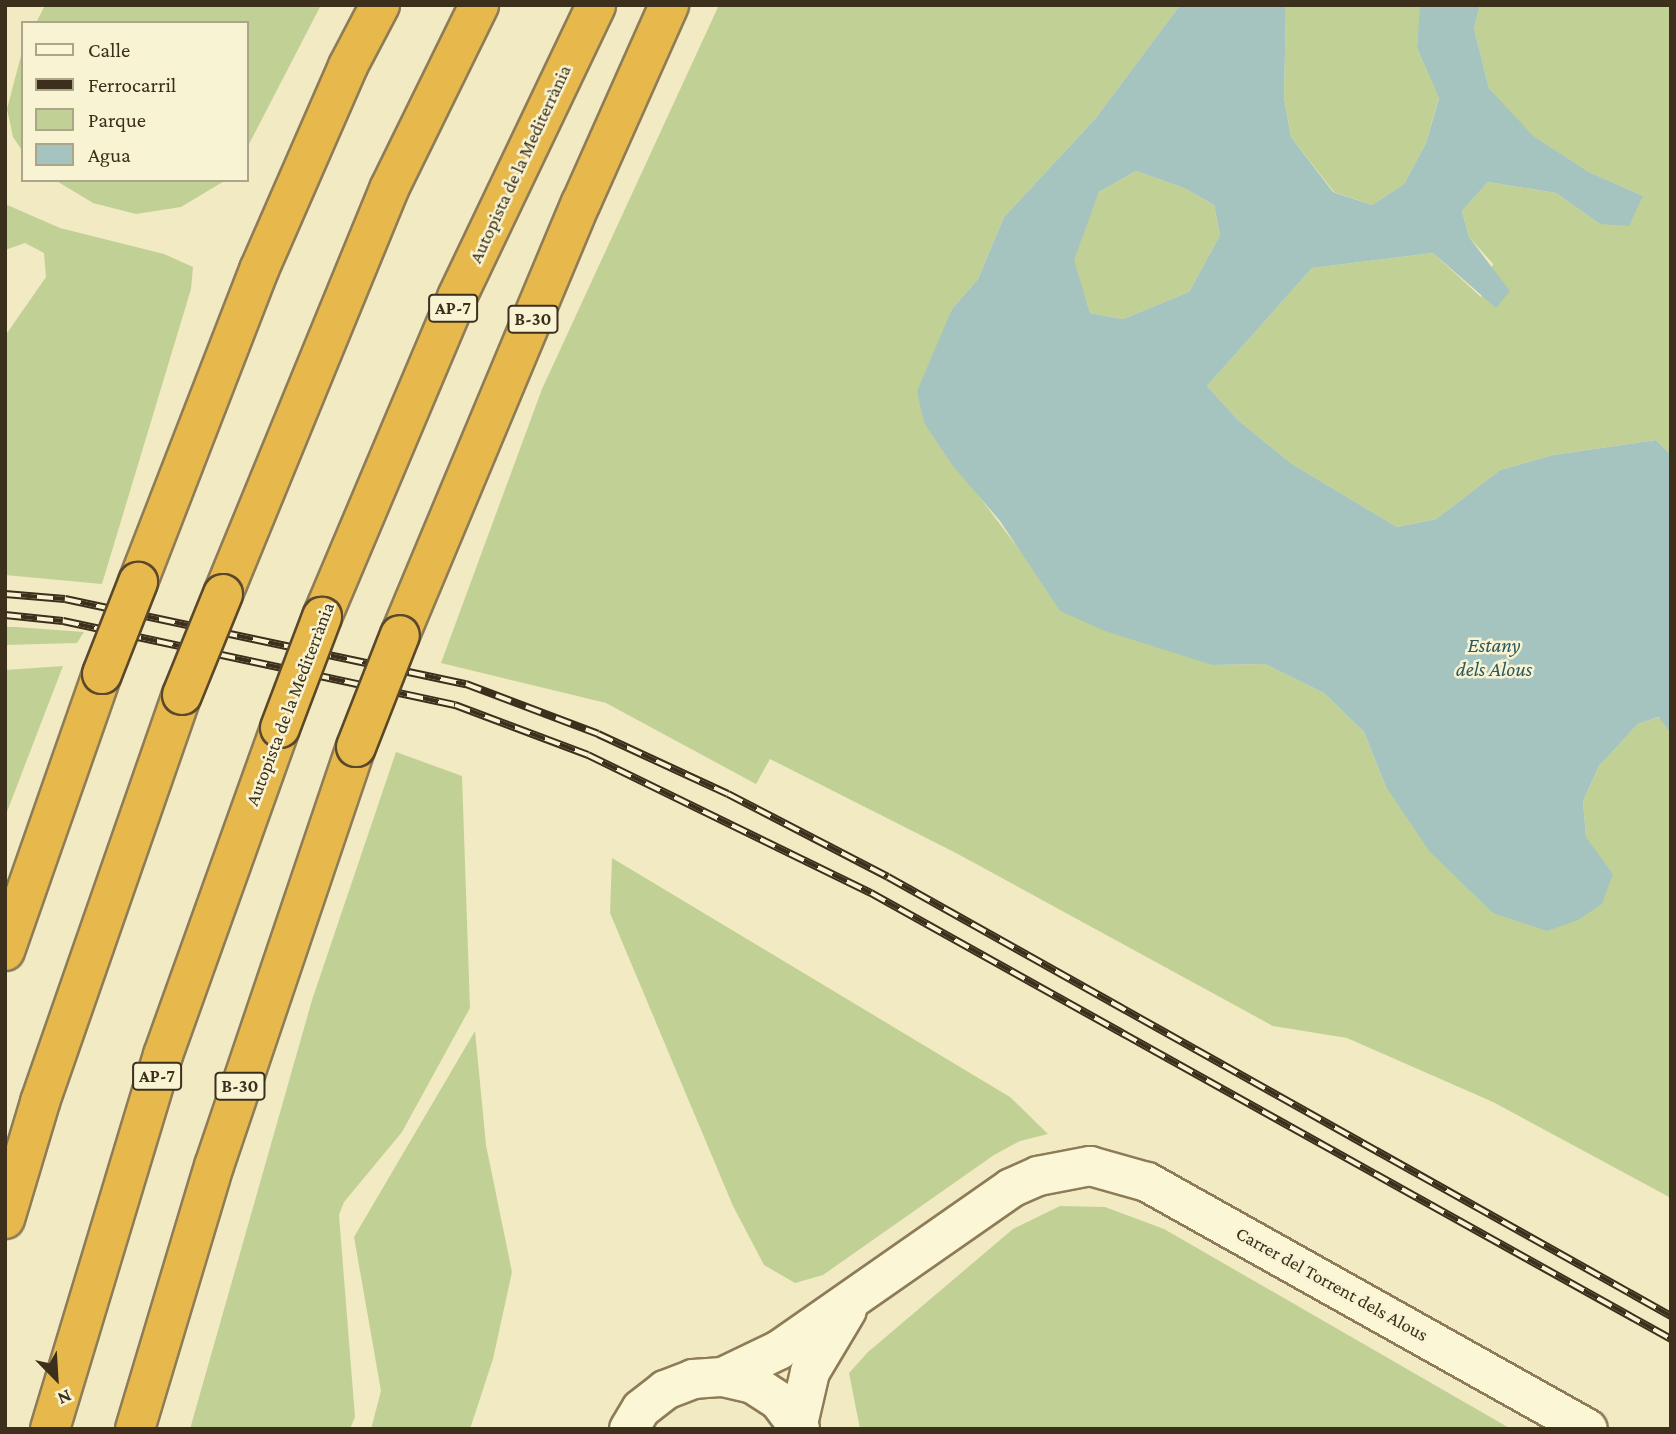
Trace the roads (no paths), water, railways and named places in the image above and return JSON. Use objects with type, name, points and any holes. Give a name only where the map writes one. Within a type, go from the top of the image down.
[{"type":"highway","points":[[5,951],[102,674],[259,270],[348,66],[380,5]]},
{"type":"highway","points":[[5,1219],[95,940],[182,695],[390,189],[479,5]]},
{"type":"highway","name":"Autopista de la Mediterrània","points":[[50,1429],[163,1055],[322,617],[457,297],[596,5]]},
{"type":"highway","name":"B-30","points":[[135,1429],[226,1129],[356,747],[400,635],[581,203],[669,5]]},
{"type":"street","name":"Carrer del Torrent dels Alous","points":[[723,1377],[769,1356],[853,1300],[993,1199],[1038,1176],[1090,1166],[1147,1182],[1588,1429]]},
{"type":"street","points":[[799,1426],[810,1372],[853,1300]]},
{"type":"street","points":[[629,1429],[641,1409],[665,1390],[693,1379],[723,1377],[753,1384],[769,1394],[799,1426]]},
{"type":"water","name":"Estany dels Alous","points":[[1180,5],[1286,5],[1284,98],[1291,137],[1333,192],[1372,205],[1404,184],[1426,143],[1439,98],[1417,48],[1420,5],[1480,5],[1474,28],[1489,88],[1533,136],[1589,172],[1643,196],[1629,226],[1600,224],[1556,193],[1488,182],[1462,211],[1469,237],[1510,291],[1496,308],[1433,253],[1312,268],[1207,386],[1238,420],[1292,464],[1397,527],[1436,519],[1500,470],[1553,455],[1656,440],[1671,455],[1671,734],[1659,717],[1638,724],[1599,766],[1583,801],[1586,837],[1613,874],[1602,904],[1578,920],[1547,931],[1493,913],[1430,852],[1386,787],[1364,732],[1324,693],[1265,664],[1212,665],[1105,631],[1060,611],[1000,521],[953,466],[924,423],[917,391],[952,309],[978,279],[1004,217],[1095,119]],"holes":[[[1136,171],[1184,188],[1214,205],[1220,235],[1189,292],[1123,319],[1090,313],[1074,260],[1099,192]]]},
{"type":"railway","points":[[5,594],[65,599],[466,684],[598,734],[728,794],[888,877],[1671,1316]]},
{"type":"railway","points":[[5,615],[63,621],[455,705],[588,755],[871,893],[1671,1339]]}]
